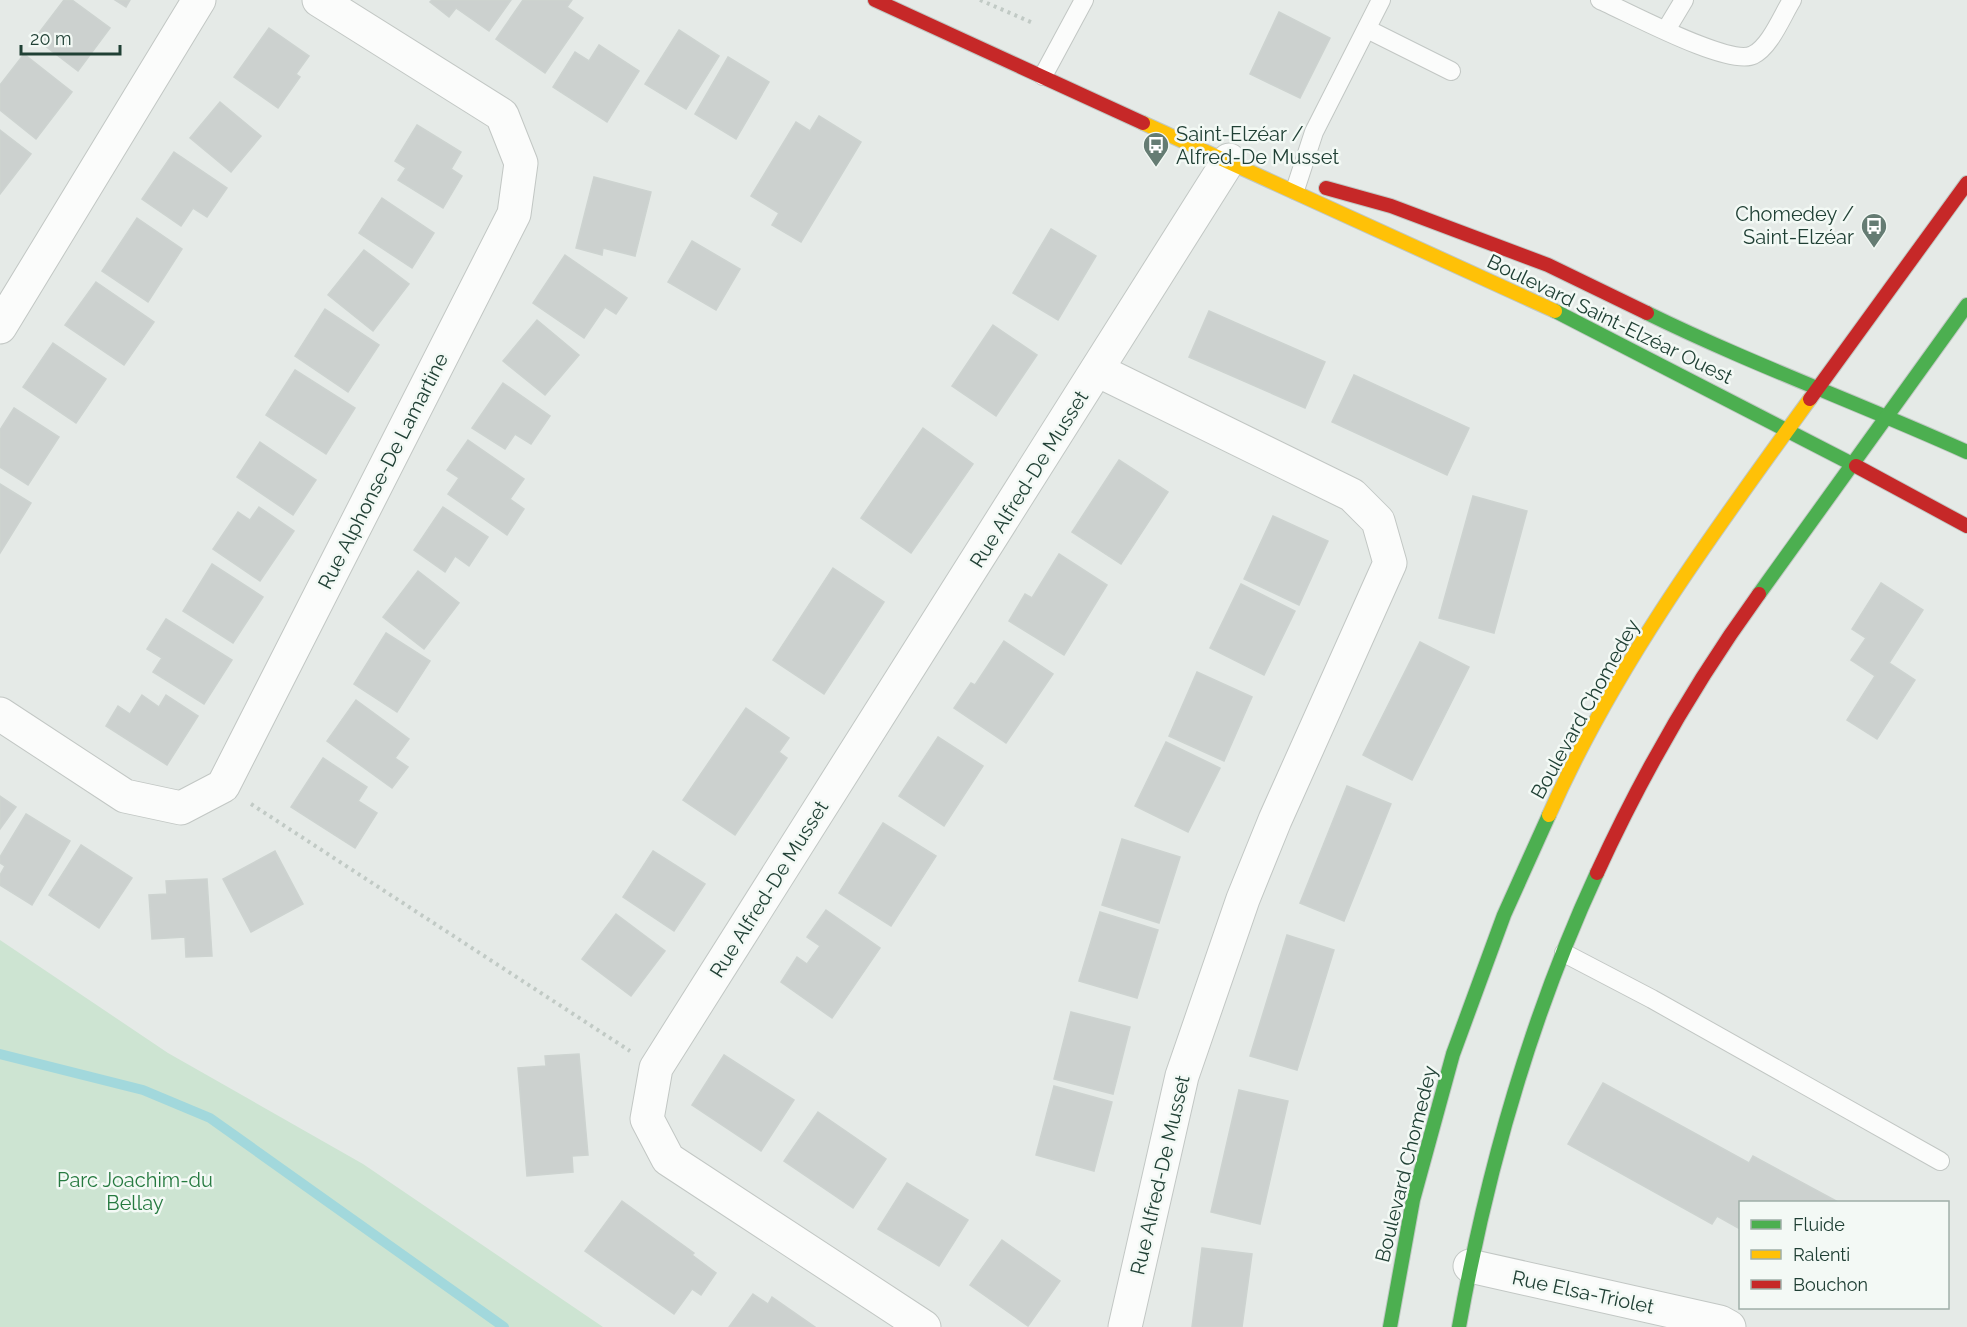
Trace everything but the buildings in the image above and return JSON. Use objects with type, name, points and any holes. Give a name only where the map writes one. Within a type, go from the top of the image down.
[{"type":"street","points":[[0,327],[199,0]]},
{"type":"street","name":"Rue Alphonse-De Lamartine","points":[[223,786],[514,214],[521,163],[502,115],[319,0]]},
{"type":"street","name":"Boulevard Saint-Elzéar Ouest","points":[[875,0],[1229,160],[1296,185],[1561,314],[1789,429],[1967,526]]},
{"type":"street","name":"Rue Alfred-De Musset","points":[[924,1327],[668,1159],[646,1119],[656,1068],[1229,160]]},
{"type":"street","name":"Boulevard Chomedey","points":[[1390,1327],[1413,1200],[1453,1054],[1493,942],[1542,826],[1631,659],[1789,429],[1967,183]]},
{"type":"street","name":"Boulevard Saint-Elzéar Ouest","points":[[1296,185],[1391,206],[1548,265],[1731,354],[1886,415],[1967,452]]},
{"type":"street","points":[[1459,1327],[1470,1266],[1505,1124],[1535,1027],[1609,848],[1688,700],[1756,597],[1967,305]]},
{"type":"street","name":"Rue Alfred-De Musset","points":[[1097,370],[1352,495],[1378,521],[1390,563],[1275,820],[1239,910],[1182,1076],[1125,1327]]},
{"type":"street","points":[[0,714],[125,796],[181,808],[223,786]]},
{"type":"street","name":"Rue Elsa-Triolet","points":[[1470,1266],[1720,1322],[1730,1327]]},
{"type":"lane","points":[[1043,76],[1084,0]]},
{"type":"lane","points":[[1296,185],[1314,132],[1381,0]]},
{"type":"lane","points":[[1600,0],[1718,54],[1745,58],[1761,50],[1792,0]]},
{"type":"lane","points":[[1666,30],[1684,0]]},
{"type":"lane","points":[[1367,28],[1451,71]]},
{"type":"lane","points":[[1564,953],[1652,999],[1940,1161]]},
{"type":"path","points":[[980,0],[1033,23]]},
{"type":"path","points":[[223,786],[656,1068]]},
{"type":"green space","name":"Parc Joachim-du Bellay","points":[[0,940],[168,1053],[363,1164],[603,1327],[0,1327]]},
{"type":"waterway","points":[[0,1054],[143,1090],[210,1118],[504,1327]]},
{"type":"traffic: fast","points":[[1759,594],[1967,305]]},
{"type":"traffic: fast","points":[[1555,311],[1856,466]]},
{"type":"traffic: fast","points":[[1647,313],[1686,332],[1967,452]]},
{"type":"traffic: fast","points":[[1390,1327],[1413,1200],[1453,1054],[1504,915],[1549,815]]},
{"type":"traffic: fast","points":[[1459,1327],[1483,1210],[1513,1096],[1551,983],[1597,873]]},
{"type":"traffic: slow","points":[[1143,123],[1555,311]]},
{"type":"traffic: slow","points":[[1549,815],[1575,759],[1636,652],[1738,498],[1810,399]]},
{"type":"traffic: jam","points":[[875,0],[1143,123]]},
{"type":"traffic: jam","points":[[1810,399],[1967,183]]},
{"type":"traffic: jam","points":[[1326,188],[1391,206],[1548,265],[1647,313]]},
{"type":"traffic: jam","points":[[1856,466],[1967,526]]},
{"type":"traffic: jam","points":[[1597,873],[1632,800],[1691,695],[1759,594]]},
{"type":"place","name":"Saint-Elzéar / Alfred-De Musset","points":[[1156,168]]},
{"type":"place","name":"Chomedey / Saint-Elzéar","points":[[1874,249]]}]
